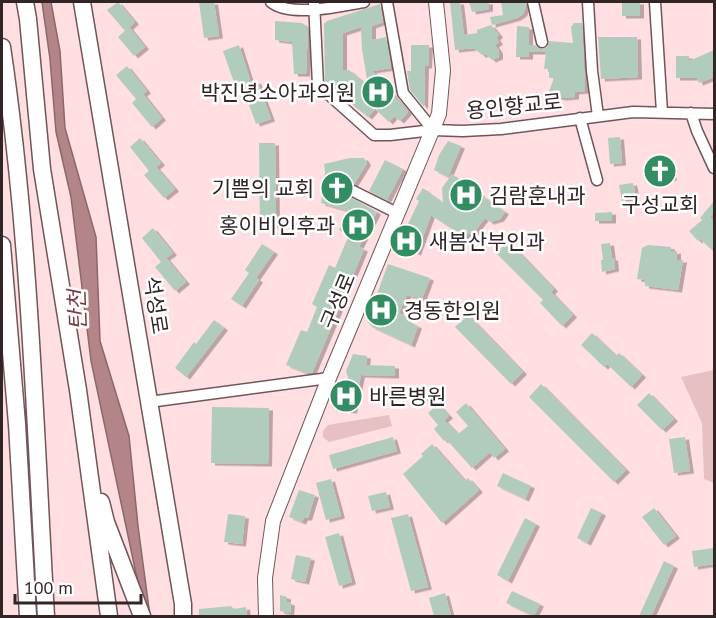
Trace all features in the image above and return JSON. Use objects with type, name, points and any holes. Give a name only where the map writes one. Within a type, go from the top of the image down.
[{"type":"highway","points":[[25,2],[42,169],[78,390],[109,616]]},
{"type":"highway","name":"석성로","points":[[82,2],[184,612]]},
{"type":"highway","points":[[2,47],[11,109],[26,264],[46,616]]},
{"type":"highway","points":[[2,245],[17,424],[28,616]]},
{"type":"highway","points":[[78,390],[91,430],[96,479],[106,522],[142,616]]},
{"type":"main road","name":"구성로","points":[[266,616],[265,578],[273,521],[329,378],[439,114],[443,84],[436,2]]},
{"type":"street","points":[[271,2],[276,6],[364,2]]},
{"type":"street","points":[[387,2],[403,93],[433,130]]},
{"type":"street","points":[[533,2],[542,42]]},
{"type":"street","points":[[588,2],[592,71],[598,116]]},
{"type":"street","points":[[655,2],[662,112]]},
{"type":"street","name":"용인향교로","points":[[315,6],[318,85],[374,135],[433,130],[501,129],[598,116],[662,112],[714,114]]},
{"type":"street","points":[[692,113],[697,131],[714,168]]},
{"type":"street","points":[[580,118],[597,180]]},
{"type":"street","points":[[353,191],[397,213]]},
{"type":"street","points":[[149,402],[329,378]]},
{"type":"shaded area","name":"탄천","points":[[42,2],[51,2],[60,51],[65,128],[96,237],[100,341],[129,436],[150,616],[145,616],[91,361],[71,197],[56,132],[50,59]]},
{"type":"shaded area","points":[[714,370],[714,483],[704,479],[702,423],[681,377]]},
{"type":"shaded area","points":[[389,415],[392,426],[329,442],[323,437],[323,431],[328,425]]},
{"type":"building","points":[[118,2],[135,22],[125,31],[107,10]]},
{"type":"building","points":[[199,2],[214,2],[219,36],[204,38]]},
{"type":"building","points":[[450,2],[460,2],[464,35],[477,33],[477,30],[491,25],[499,35],[496,38],[499,42],[495,45],[499,51],[499,57],[492,60],[474,48],[455,50]]},
{"type":"building","points":[[469,2],[489,2],[489,9],[472,12]]},
{"type":"building","points":[[501,2],[526,2],[526,6],[523,14],[517,18],[492,25],[490,17],[503,15]]},
{"type":"building","points":[[622,2],[640,2],[640,16],[622,16]]},
{"type":"building","points":[[380,4],[383,22],[372,26],[372,40],[386,37],[391,68],[372,71],[392,89],[390,91],[408,112],[400,121],[394,116],[389,122],[375,109],[368,117],[325,81],[324,24],[327,21]],"holes":[[[361,27],[368,86],[349,70],[343,71],[343,33]]]},
{"type":"building","points":[[275,21],[302,23],[308,27],[306,74],[294,74],[292,42],[275,40]]},
{"type":"building","points":[[574,23],[582,23],[585,91],[575,92],[575,97],[562,98],[548,94],[554,78],[549,78],[549,69],[544,69],[546,52],[529,52],[529,57],[516,57],[517,26],[529,27],[529,45],[543,49],[547,47],[549,41],[573,43],[571,27]]},
{"type":"building","points":[[129,27],[145,47],[134,56],[118,37]]},
{"type":"building","points":[[598,37],[637,37],[638,77],[601,79]]},
{"type":"building","points":[[239,45],[251,83],[257,81],[271,119],[256,124],[242,86],[236,88],[223,51]]},
{"type":"building","points":[[411,45],[429,45],[428,66],[425,66],[424,107],[410,90],[407,71],[411,71]]},
{"type":"building","points":[[714,50],[714,77],[699,83],[697,78],[676,78],[676,56],[689,56],[689,61]]},
{"type":"building","points":[[127,66],[147,91],[143,94],[162,118],[152,127],[132,103],[136,99],[116,75]]},
{"type":"building","points":[[620,137],[622,163],[610,164],[608,138]]},
{"type":"building","points":[[140,138],[161,163],[156,167],[175,189],[164,198],[144,175],[149,171],[130,147]]},
{"type":"building","points":[[448,141],[461,146],[448,177],[434,170],[439,155]]},
{"type":"building","points":[[259,143],[275,143],[276,225],[260,226]]},
{"type":"building","points":[[350,158],[364,158],[367,163],[354,184],[347,187],[346,195],[377,212],[359,247],[364,249],[312,373],[307,373],[286,365],[301,330],[307,332],[317,307],[312,304],[329,265],[335,268],[349,235],[339,230],[349,211],[321,203],[324,164]]},
{"type":"building","points":[[385,160],[403,169],[387,200],[369,191]]},
{"type":"building","name":"구성교회","points":[[665,161],[670,163],[673,178],[651,183],[646,165]]},
{"type":"building","points":[[452,174],[505,212],[500,219],[490,222],[485,218],[472,235],[468,233],[464,237],[431,215],[417,253],[398,245],[419,201],[416,199],[423,188],[443,203],[442,188]]},
{"type":"building","points":[[633,183],[636,197],[622,201],[619,185]]},
{"type":"building","points":[[714,201],[714,213],[710,217],[714,222],[714,252],[700,239],[698,241],[689,231],[702,220],[700,218]]},
{"type":"building","points":[[612,212],[612,221],[595,221],[595,213]]},
{"type":"building","points":[[153,228],[173,253],[166,258],[186,282],[175,291],[155,267],[161,262],[142,238]]},
{"type":"building","points":[[508,241],[554,289],[551,292],[573,315],[562,326],[540,303],[543,300],[496,253]]},
{"type":"building","points":[[610,243],[615,269],[602,272],[601,244]]},
{"type":"building","points":[[262,244],[274,252],[256,278],[259,280],[242,306],[231,299],[249,273],[245,270]]},
{"type":"building","points":[[648,245],[671,247],[671,252],[677,251],[677,260],[683,260],[678,290],[645,286],[645,280],[637,279],[642,248]]},
{"type":"building","points":[[388,264],[430,278],[422,299],[407,295],[399,313],[409,318],[407,321],[418,326],[411,345],[372,327],[367,321]]},
{"type":"building","points":[[468,315],[523,372],[511,384],[455,327]]},
{"type":"building","points":[[214,320],[224,328],[186,377],[175,368]]},
{"type":"building","points":[[592,333],[616,356],[619,353],[642,375],[631,387],[607,364],[604,367],[581,345]]},
{"type":"building","points":[[353,354],[367,356],[366,365],[395,366],[395,376],[361,375],[353,411],[332,408],[342,382],[350,384],[346,371]]},
{"type":"building","points":[[541,384],[626,470],[614,482],[529,397]]},
{"type":"building","points":[[433,387],[443,399],[433,408],[423,396]]},
{"type":"building","points":[[649,393],[674,419],[662,430],[637,405]]},
{"type":"building","points":[[466,403],[505,449],[494,458],[490,452],[472,468],[434,429],[438,425],[428,413],[438,404],[449,416],[444,420],[458,434],[468,426],[456,412]]},
{"type":"building","points":[[212,407],[269,408],[268,464],[211,463]]},
{"type":"building","points":[[393,437],[397,451],[333,469],[329,455]]},
{"type":"building","points":[[685,437],[690,471],[674,473],[669,439]]},
{"type":"building","points":[[432,444],[465,481],[468,478],[479,490],[442,523],[403,474],[423,456],[421,454]]},
{"type":"building","points":[[503,473],[531,486],[525,499],[497,486]]},
{"type":"building","points":[[331,479],[341,516],[326,520],[316,483]]},
{"type":"building","points":[[299,490],[315,495],[308,518],[304,518],[302,522],[289,517]]},
{"type":"building","points":[[386,492],[390,507],[372,511],[368,496]]},
{"type":"building","points":[[591,508],[602,513],[587,543],[577,538]]},
{"type":"building","points":[[654,508],[676,536],[664,545],[642,517]]},
{"type":"building","points":[[228,514],[245,516],[242,544],[224,542]]},
{"type":"building","points":[[408,514],[428,587],[411,591],[391,518]]},
{"type":"building","points":[[525,518],[536,524],[508,581],[497,575]]},
{"type":"building","points":[[339,533],[352,582],[339,586],[325,537]]},
{"type":"building","points":[[714,548],[714,564],[694,567],[692,551]]},
{"type":"building","points":[[296,555],[311,558],[305,582],[291,579]]},
{"type":"building","points":[[664,561],[674,566],[651,616],[639,616]]},
{"type":"building","points":[[512,591],[540,604],[534,616],[506,603]]},
{"type":"building","points":[[445,593],[451,616],[434,616],[429,598]]},
{"type":"building","points":[[280,595],[287,597],[287,602],[291,603],[290,613],[280,611]]},
{"type":"building","points":[[231,606],[234,609],[246,607],[247,616],[199,616],[199,609]]},
{"type":"place","name":"박진녕소아과의원","points":[[378,92]]},
{"type":"place","name":"구성교회","points":[[660,171]]},
{"type":"place","name":"기쁨의 교회","points":[[337,188]]},
{"type":"place","name":"김람훈내과","points":[[466,195]]},
{"type":"place","name":"홍이비인후과","points":[[358,225]]},
{"type":"place","name":"새봄산부인과","points":[[406,241]]},
{"type":"place","name":"경동한의원","points":[[381,310]]},
{"type":"place","name":"바른병원","points":[[346,396]]}]
